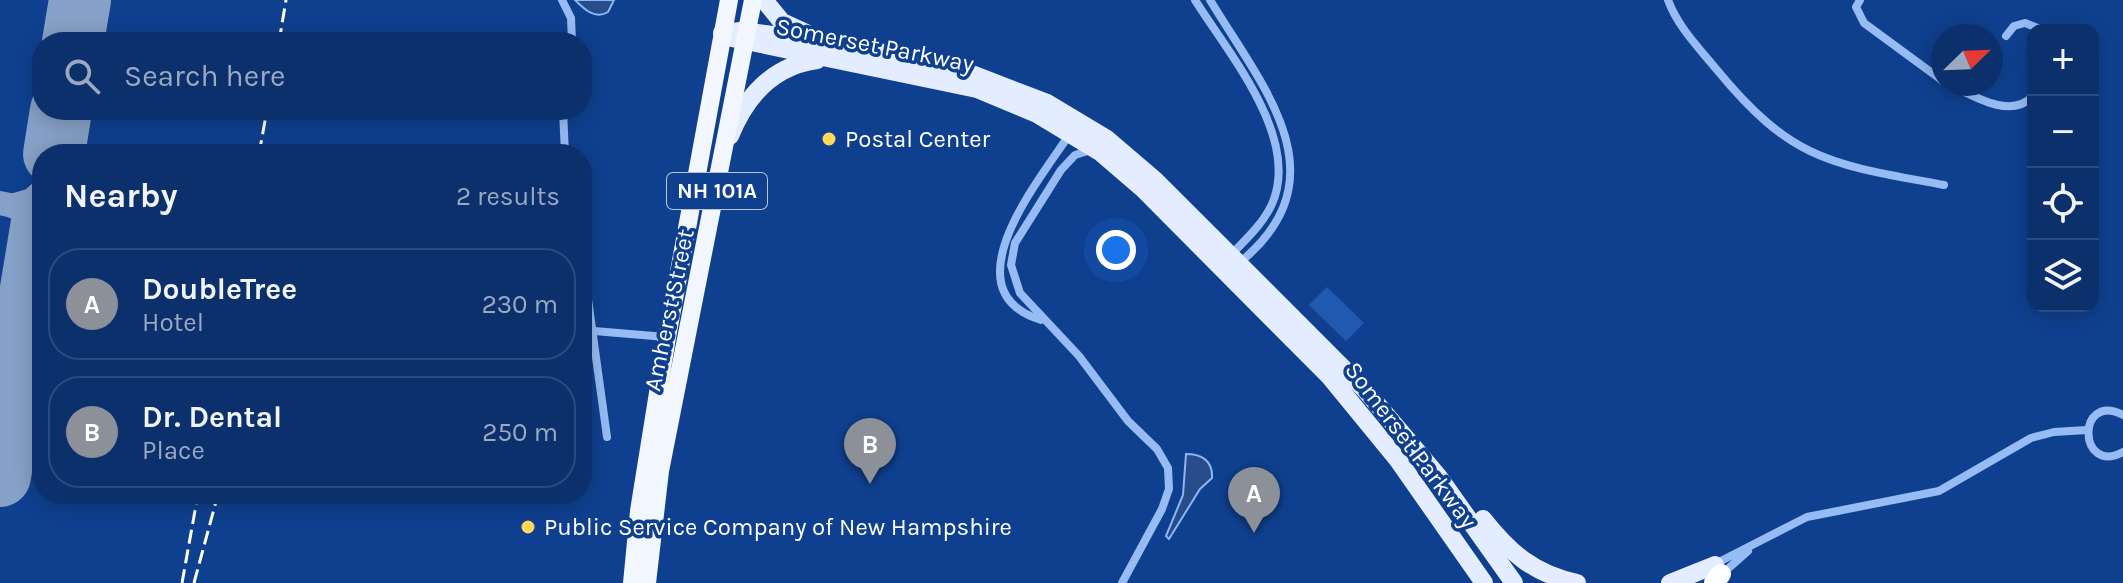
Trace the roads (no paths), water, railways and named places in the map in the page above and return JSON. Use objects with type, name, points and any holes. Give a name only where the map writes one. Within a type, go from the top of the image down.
[{"type":"highway","name":"Amherst Street","points":[[632,583],[639,511],[667,337],[729,0]]},
{"type":"highway","name":"Amherst Street","points":[[647,583],[660,471],[753,0]]},
{"type":"main road","points":[[764,0],[787,26],[835,51]]},
{"type":"main road","name":"Somerset Parkway","points":[[722,33],[835,51],[969,87],[1075,127],[1133,160],[1230,262],[1347,396],[1407,472],[1484,583]]},
{"type":"main road","points":[[725,150],[740,113],[763,84],[797,64],[835,51]]},
{"type":"main road","name":"Somerset Parkway","points":[[1075,127],[1100,152],[1230,262],[1366,391],[1411,442],[1514,583]]},
{"type":"main road","points":[[1411,442],[1444,472],[1514,555],[1543,573],[1577,583]]},
{"type":"main road","points":[[1670,583],[1715,576]]},
{"type":"street","points":[[562,0],[571,18],[572,32]]},
{"type":"street","points":[[1195,0],[1268,120],[1278,150],[1278,182],[1272,203],[1230,262]]},
{"type":"street","points":[[1210,0],[1277,111],[1287,133],[1292,164],[1288,195],[1275,225],[1230,262]]},
{"type":"street","points":[[1668,0],[1686,33],[1741,99],[1780,136],[1808,152],[1848,166],[1944,185]]},
{"type":"street","points":[[1860,0],[1856,7],[1864,23],[1931,72]]},
{"type":"street","points":[[2006,36],[2014,26],[2028,24]]},
{"type":"street","points":[[1982,96],[2012,107],[2027,101]]},
{"type":"street","points":[[563,120],[565,144]]},
{"type":"street","points":[[1041,320],[1027,315],[1006,292],[1001,275],[1000,249],[1006,234],[1075,127]]},
{"type":"street","points":[[1100,152],[1085,150],[1069,160],[1013,249],[1013,280],[1041,320],[1079,356],[1128,421],[1164,458],[1168,468],[1169,489],[1162,509],[1122,583]]},
{"type":"street","points":[[592,318],[607,437]]},
{"type":"street","points":[[594,331],[667,337]]},
{"type":"street","points":[[2123,415],[2102,412],[2091,421],[2087,430],[2089,443],[2097,452],[2109,456],[2123,452]]},
{"type":"street","points":[[1688,583],[1715,576],[1754,545],[1816,514],[1945,489],[2031,438],[2061,431],[2087,430]]},
{"type":"railway","points":[[281,32],[286,0]]},
{"type":"railway","points":[[261,144],[265,120]]},
{"type":"railway","points":[[182,583],[196,504]]},
{"type":"railway","points":[[194,583],[215,504]]},
{"type":"place","name":"Postal Center","points":[[829,139]]},
{"type":"place","name":"Dr. Dental","points":[[870,484]]},
{"type":"place","name":"Public Service Company of New Hampshire","points":[[528,527]]},
{"type":"place","name":"DoubleTree","points":[[1254,533]]}]
